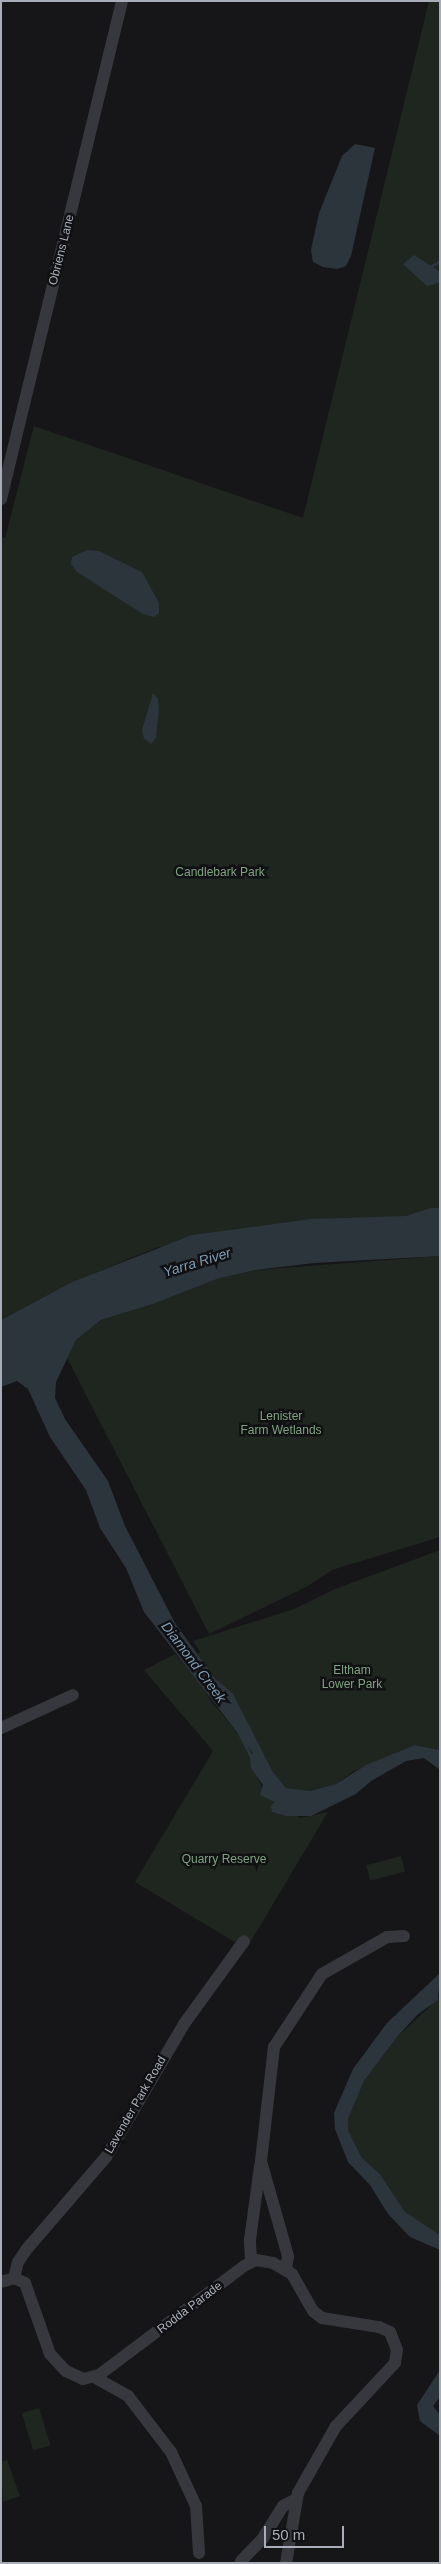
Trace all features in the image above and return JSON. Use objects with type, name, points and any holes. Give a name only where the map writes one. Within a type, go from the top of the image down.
[{"type":"street","name":"Obriens Lane","points":[[1,499],[122,1]]},
{"type":"street","points":[[1,1728],[72,1695]]},
{"type":"street","points":[[286,2563],[296,2499],[332,2431],[391,2368],[398,2350],[394,2338],[379,2327],[328,2321],[317,2315],[286,2269],[267,2261],[251,2261],[250,2240],[261,2161],[272,2055],[278,2040],[322,1974],[387,1938],[404,1936]]},
{"type":"street","name":"Lavender Park Road","points":[[14,2278],[26,2250],[106,2157],[184,2024],[244,1941]]},
{"type":"street","points":[[261,2161],[288,2256],[286,2269]]},
{"type":"street","name":"Rodda Parade","points":[[97,2376],[251,2261]]},
{"type":"street","points":[[1,2282],[14,2278],[24,2283],[30,2292],[48,2349],[56,2362],[78,2378],[97,2376],[128,2396],[171,2452],[196,2506],[199,2553]]},
{"type":"street","points":[[242,2561],[263,2538],[283,2506],[296,2499]]},
{"type":"green space","name":"Candlebark Park","points":[[429,1],[440,1],[440,1208],[406,1216],[158,1247],[72,1282],[1,1320],[1,537],[5,538],[34,426],[303,518]]},
{"type":"green space","name":"Lenister Farm Wetlands","points":[[440,1256],[440,1537],[332,1570],[308,1586],[209,1634],[67,1358],[76,1340],[101,1320],[153,1304],[217,1279],[255,1270]]},
{"type":"green space","name":"Eltham Lower Park","points":[[440,1550],[440,1750],[415,1745],[354,1771],[336,1784],[310,1791],[286,1788],[273,1772],[237,1704],[200,1659],[197,1654],[200,1652],[193,1641],[294,1609],[335,1589]]},
{"type":"green space","name":"Quarry Reserve","points":[[175,1654],[198,1678],[210,1700],[254,1753],[258,1779],[266,1796],[300,1818],[328,1812],[246,1949],[135,1882],[213,1751],[144,1670]]},
{"type":"green space","points":[[401,1856],[405,1871],[370,1881],[366,1865]]},
{"type":"green space","points":[[440,1997],[440,2235],[405,2212],[380,2174],[362,2158],[348,2130],[348,2119],[364,2081],[397,2037]]},
{"type":"green space","points":[[39,2408],[50,2445],[33,2451],[22,2413]]},
{"type":"green space","points":[[7,2460],[20,2496],[3,2502],[1,2462]]},
{"type":"water","points":[[355,144],[375,148],[351,256],[346,266],[337,269],[323,267],[313,262],[311,250],[319,213],[342,156]]},
{"type":"water","points":[[414,255],[439,271],[439,283],[427,286],[403,264]]},
{"type":"water","points":[[87,550],[99,551],[142,572],[159,603],[159,613],[154,617],[143,614],[77,572],[71,564],[72,557]]},
{"type":"water","points":[[153,693],[158,699],[159,710],[156,738],[151,744],[144,739],[142,730]]},
{"type":"water","name":"Yarra River","points":[[431,1208],[440,1208],[440,1256],[314,1263],[255,1270],[217,1279],[153,1304],[101,1320],[76,1340],[56,1382],[55,1398],[65,1419],[108,1481],[125,1526],[175,1623],[214,1677],[233,1694],[273,1772],[286,1788],[310,1791],[336,1784],[366,1765],[415,1745],[440,1750],[440,1770],[424,1758],[406,1761],[371,1781],[356,1794],[311,1816],[286,1816],[272,1812],[271,1806],[275,1802],[260,1795],[263,1785],[251,1768],[250,1756],[253,1753],[144,1612],[126,1568],[100,1528],[86,1490],[50,1437],[28,1389],[17,1381],[1,1387],[1,1320],[72,1282],[192,1235],[311,1219],[406,1216]]},
{"type":"water","points":[[440,1973],[438,2000],[418,2014],[397,2037],[364,2081],[348,2119],[348,2130],[362,2158],[380,2174],[405,2212],[440,2235],[440,2250],[410,2237],[388,2214],[370,2185],[348,2162],[335,2129],[334,2113],[353,2069],[387,2023]]},
{"type":"water","points":[[440,2370],[440,2397],[433,2406],[440,2415],[440,2436],[420,2421],[417,2405]]},
{"type":"waterway","points":[[431,266],[440,261]]},
{"type":"waterway","name":"Diamond Creek","points":[[239,1733],[252,1759]]}]
